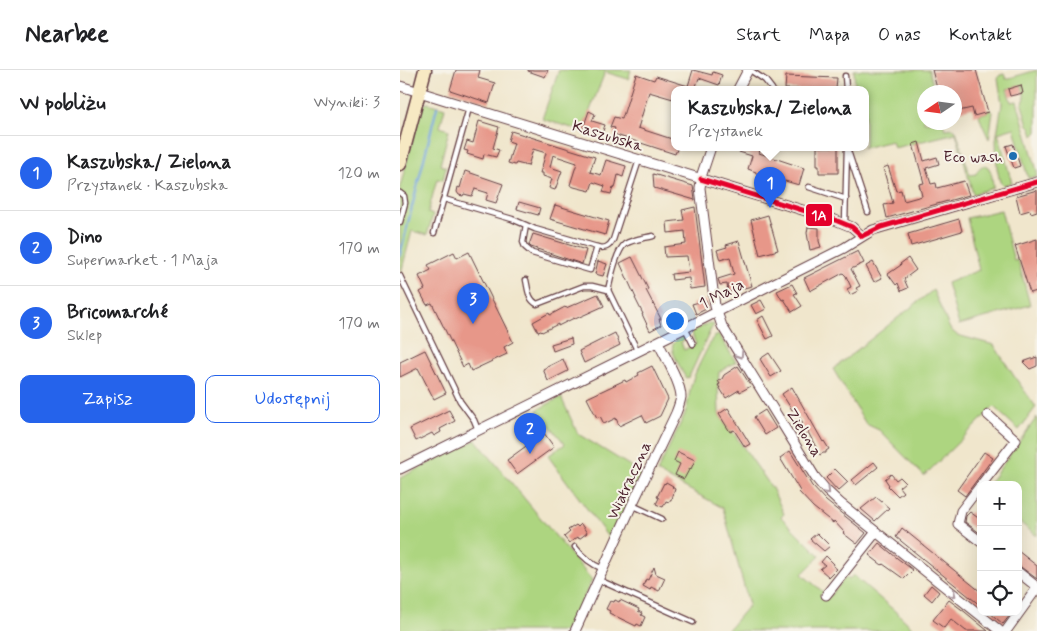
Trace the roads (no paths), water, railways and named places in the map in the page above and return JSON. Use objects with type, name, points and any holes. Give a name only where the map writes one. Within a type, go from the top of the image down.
[{"type":"main road","points":[[400,164],[425,70]]},
{"type":"street","points":[[740,86],[749,70]]},
{"type":"street","name":"Kaszubska","points":[[400,86],[845,224],[852,227],[862,236]]},
{"type":"street","points":[[701,179],[710,151]]},
{"type":"street","name":"Zielona","points":[[701,179],[700,188],[716,312],[722,326],[815,477],[832,496],[1000,631]]},
{"type":"street","name":"1 Maja","points":[[400,469],[658,342],[844,248],[862,236],[881,227],[1037,182]]},
{"type":"street","name":"Wiatraczna","points":[[575,631],[680,404],[680,390],[658,342]]},
{"type":"street","points":[[984,481],[1016,440],[988,415]]},
{"type":"street","points":[[977,490],[961,511],[958,524],[977,539]]},
{"type":"street","points":[[826,595],[876,532]]},
{"type":"street","points":[[1006,631],[1037,587],[1022,575]]},
{"type":"lane","points":[[749,70],[765,80],[770,86]]},
{"type":"lane","points":[[845,76],[846,86]]},
{"type":"lane","points":[[434,233],[470,108]]},
{"type":"lane","points":[[845,224],[847,151]]},
{"type":"lane","points":[[848,151],[868,212]]},
{"type":"lane","points":[[444,199],[512,219],[535,229],[602,248],[607,247],[613,240],[639,160]]},
{"type":"lane","points":[[847,179],[851,175],[857,175]]},
{"type":"lane","points":[[809,186],[846,199]]},
{"type":"lane","points":[[400,193],[404,196],[405,203],[400,222]]},
{"type":"lane","points":[[526,225],[523,242],[532,253],[590,270],[597,247]]},
{"type":"lane","points":[[638,352],[608,290],[620,250],[631,241],[653,236]]},
{"type":"lane","points":[[400,276],[460,401],[474,420],[478,430]]},
{"type":"lane","points":[[526,280],[532,302],[537,304],[584,286],[608,290]]},
{"type":"lane","points":[[685,328],[693,344]]},
{"type":"lane","points":[[632,505],[662,520]]},
{"type":"lane","points":[[575,547],[590,563],[603,569]]},
{"type":"lane","points":[[598,580],[693,622]]},
{"type":"waterway","points":[[400,255],[437,107]]},
{"type":"place","name":"Eco wash","points":[[1013,156]]},
{"type":"place","name":"Kaszubska/ Zielona","points":[[770,208]]},
{"type":"place","name":"Bricomarché","points":[[473,324]]},
{"type":"place","name":"Dino","points":[[530,454]]}]
